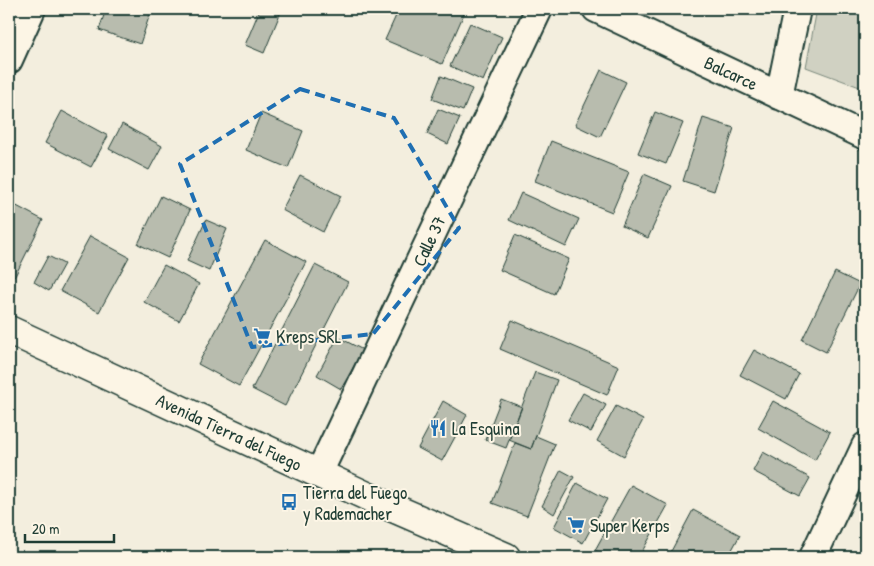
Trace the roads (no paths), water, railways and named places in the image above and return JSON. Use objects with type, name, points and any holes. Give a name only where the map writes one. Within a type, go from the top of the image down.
[{"type":"highway","name":"Avenida Tierra del Fuego","points":[[9,330],[384,504],[506,557]]},
{"type":"street","points":[[9,60],[32,9]]},
{"type":"street","name":"Calle 37","points":[[319,473],[539,9]]},
{"type":"street","name":"Balcarce","points":[[596,9],[865,136]]},
{"type":"street","points":[[779,96],[797,9]]},
{"type":"street","points":[[813,557],[865,446]]},
{"type":"place","name":"Kreps SRL","points":[[262,336]]},
{"type":"place","name":"La Esquina","points":[[438,428]]},
{"type":"place","name":"Tierra del Fuego y Rademacher","points":[[289,502]]},
{"type":"place","name":"Super Kerps","points":[[576,525]]}]
